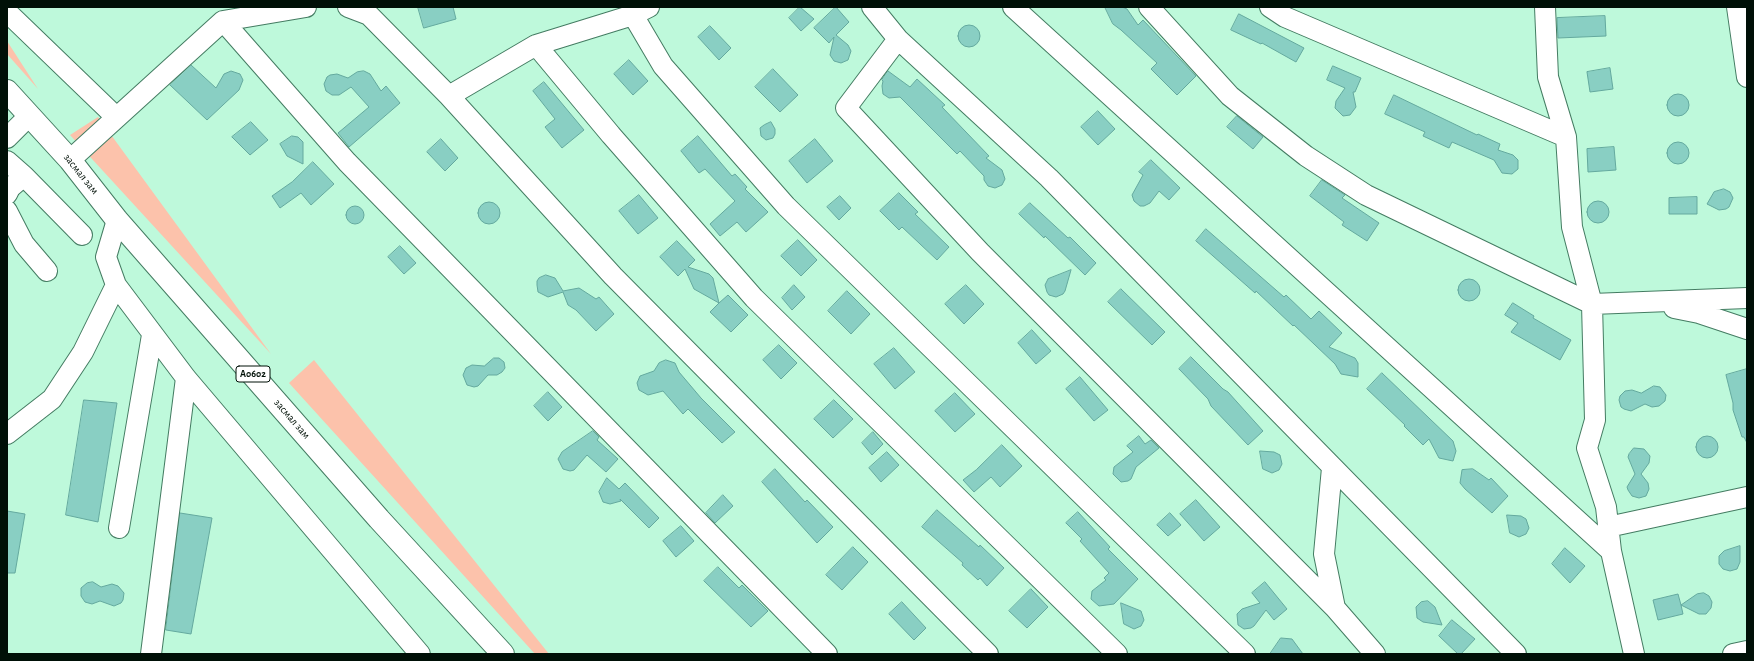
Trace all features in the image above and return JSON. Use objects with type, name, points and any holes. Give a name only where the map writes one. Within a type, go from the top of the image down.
[{"type":"highway","name":"засмал зам","points":[[7,91],[70,160],[117,220],[379,519],[503,654]]},
{"type":"street","points":[[70,160],[223,21],[306,7]]},
{"type":"street","points":[[348,7],[369,15],[449,96],[613,276],[988,654]]},
{"type":"street","points":[[872,7],[898,39],[1049,178],[1516,654]]},
{"type":"street","points":[[1013,7],[1611,551]]},
{"type":"street","points":[[1149,7],[1230,96],[1306,156],[1366,195],[1592,304],[1747,298]]},
{"type":"street","points":[[1270,7],[1285,17],[1566,137]]},
{"type":"street","points":[[1545,7],[1548,77],[1566,137],[1572,227],[1592,304],[1595,420],[1587,448],[1606,507],[1611,551],[1634,654]]},
{"type":"street","points":[[1737,7],[1747,77]]},
{"type":"street","points":[[449,96],[536,45],[641,11],[663,66],[786,206],[1245,654]]},
{"type":"street","points":[[7,12],[116,118]]},
{"type":"street","points":[[223,21],[347,162],[827,654]]},
{"type":"street","points":[[898,39],[846,108],[980,252],[1335,608],[1375,654]]},
{"type":"street","points":[[536,45],[611,135],[754,298],[1117,654]]},
{"type":"street","points":[[7,138],[29,116]]},
{"type":"street","points":[[7,161],[24,176],[82,236]]},
{"type":"street","points":[[7,194],[10,188],[24,176]]},
{"type":"street","points":[[7,211],[24,244],[47,271]]},
{"type":"street","points":[[117,220],[106,256],[116,285],[152,335],[186,378],[420,654]]},
{"type":"street","points":[[7,434],[52,399],[83,352],[116,285]]},
{"type":"street","points":[[1645,302],[1699,313],[1747,329]]},
{"type":"street","points":[[119,528],[152,335]]},
{"type":"street","points":[[151,654],[186,378]]},
{"type":"street","points":[[1332,468],[1324,554],[1335,608]]},
{"type":"street","points":[[1608,527],[1747,497]]},
{"type":"street","points":[[1733,654],[1747,651]]},
{"type":"shaded area","points":[[7,41],[38,89],[7,54]]},
{"type":"shaded area","points":[[98,117],[271,354],[70,135]]},
{"type":"shaded area","points":[[314,360],[549,654],[535,654],[289,383]]},
{"type":"building","points":[[418,7],[453,7],[456,19],[424,28]]},
{"type":"building","points":[[800,7],[814,19],[801,31],[789,18]]},
{"type":"building","points":[[836,7],[849,22],[836,35],[848,45],[851,51],[848,60],[841,63],[834,61],[830,55],[834,37],[829,43],[814,28]]},
{"type":"building","points":[[1105,7],[1122,7],[1127,9],[1138,25],[1143,20],[1196,76],[1177,95],[1151,69],[1157,63],[1113,24]]},
{"type":"building","points":[[1239,14],[1304,48],[1296,62],[1262,43],[1261,44],[1231,30]]},
{"type":"building","points":[[1605,16],[1606,36],[1558,38],[1557,18]]},
{"type":"building","points":[[969,25],[977,28],[980,36],[977,44],[969,47],[961,44],[958,36],[961,28]]},
{"type":"building","points":[[710,26],[731,48],[719,60],[698,37]]},
{"type":"building","points":[[629,60],[648,81],[633,95],[614,74]]},
{"type":"building","points":[[191,65],[216,88],[224,74],[231,71],[240,74],[243,80],[239,90],[207,120],[170,85]]},
{"type":"building","points":[[1333,66],[1361,78],[1355,92],[1353,92],[1356,107],[1350,115],[1343,116],[1335,108],[1336,101],[1345,88],[1327,80]]},
{"type":"building","points":[[1610,68],[1613,89],[1590,92],[1587,72]]},
{"type":"building","points":[[773,69],[798,95],[780,112],[755,87]]},
{"type":"building","points":[[364,71],[370,74],[381,91],[386,86],[400,103],[349,147],[338,133],[369,107],[351,87],[339,95],[332,95],[326,91],[324,84],[327,77],[330,75],[337,74],[348,78],[357,72]]},
{"type":"building","points":[[888,71],[910,87],[917,79],[945,105],[942,107],[989,156],[986,158],[1002,170],[1005,179],[1002,185],[995,188],[988,186],[984,180],[984,176],[960,151],[957,154],[900,97],[889,98],[883,94],[882,80]]},
{"type":"building","points":[[544,82],[584,130],[562,148],[545,127],[555,119],[533,91]]},
{"type":"building","points":[[1678,94],[1686,97],[1689,105],[1686,113],[1678,116],[1670,113],[1667,105],[1670,97]]},
{"type":"building","points":[[1394,95],[1477,135],[1478,134],[1500,144],[1498,150],[1513,155],[1518,160],[1518,169],[1512,174],[1502,173],[1494,160],[1452,142],[1449,148],[1423,136],[1425,132],[1385,114]]},
{"type":"building","points":[[1098,111],[1115,129],[1098,145],[1081,127]]},
{"type":"building","points":[[1237,116],[1263,137],[1253,149],[1227,127]]},
{"type":"building","points":[[251,122],[268,140],[250,155],[232,137]]},
{"type":"building","points":[[771,122],[775,129],[775,134],[773,138],[766,140],[761,136],[760,128]]},
{"type":"building","points":[[292,136],[298,137],[303,142],[303,164],[287,156],[280,144]]},
{"type":"building","points":[[698,136],[732,176],[735,174],[747,187],[745,189],[768,212],[746,232],[737,222],[720,236],[710,224],[735,201],[705,169],[699,173],[681,151]]},
{"type":"building","points":[[441,139],[458,158],[445,171],[427,152]]},
{"type":"building","points":[[815,139],[833,161],[807,183],[789,161]]},
{"type":"building","points":[[1678,142],[1686,145],[1689,153],[1686,161],[1678,164],[1670,161],[1667,153],[1670,145]]},
{"type":"building","points":[[1614,147],[1616,170],[1588,172],[1587,149]]},
{"type":"building","points":[[1151,160],[1180,188],[1169,200],[1159,191],[1150,203],[1140,206],[1134,201],[1132,195],[1143,175],[1139,172]]},
{"type":"building","points":[[313,162],[334,184],[311,205],[301,193],[280,208],[272,196],[292,182]]},
{"type":"building","points":[[1322,180],[1345,195],[1342,198],[1379,223],[1367,241],[1342,225],[1344,222],[1310,196]]},
{"type":"building","points":[[1724,189],[1730,192],[1733,198],[1729,207],[1719,210],[1707,204],[1714,192]]},
{"type":"building","points":[[899,193],[918,212],[915,214],[949,247],[937,260],[902,227],[899,230],[880,211]]},
{"type":"building","points":[[639,195],[658,218],[638,234],[619,211]]},
{"type":"building","points":[[840,196],[851,208],[839,220],[827,207]]},
{"type":"building","points":[[1697,197],[1697,214],[1669,214],[1669,198]]},
{"type":"building","points":[[1598,201],[1606,204],[1609,212],[1606,220],[1598,223],[1590,220],[1587,212],[1590,204]]},
{"type":"building","points":[[489,202],[497,205],[500,213],[497,221],[489,224],[481,221],[478,213],[481,205]]},
{"type":"building","points":[[1030,203],[1068,238],[1070,237],[1096,263],[1085,275],[1045,236],[1044,238],[1019,214]]},
{"type":"building","points":[[355,206],[361,209],[364,215],[361,221],[355,224],[349,221],[346,215],[349,209]]},
{"type":"building","points":[[1206,229],[1284,297],[1286,295],[1311,319],[1319,311],[1342,333],[1329,347],[1355,358],[1358,363],[1358,377],[1341,374],[1335,364],[1294,325],[1293,326],[1256,291],[1255,293],[1196,241]]},
{"type":"building","points":[[798,240],[817,260],[801,276],[781,256]]},
{"type":"building","points":[[677,241],[695,260],[688,267],[709,274],[713,278],[719,303],[694,289],[685,269],[678,276],[660,257]]},
{"type":"building","points":[[400,246],[416,263],[404,274],[388,257]]},
{"type":"building","points":[[1071,270],[1063,294],[1056,297],[1049,295],[1045,285],[1048,279]]},
{"type":"building","points":[[546,275],[555,278],[563,291],[579,288],[596,299],[599,297],[614,314],[596,331],[576,310],[568,305],[563,292],[548,297],[538,292],[537,281],[539,278]]},
{"type":"building","points":[[1469,279],[1477,282],[1480,290],[1477,298],[1469,301],[1461,298],[1458,290],[1461,282]]},
{"type":"building","points":[[794,285],[805,297],[792,310],[782,298]]},
{"type":"building","points":[[966,285],[984,304],[964,324],[945,304]]},
{"type":"building","points":[[1121,289],[1165,332],[1152,345],[1108,302]]},
{"type":"building","points":[[847,291],[870,314],[851,334],[828,311]]},
{"type":"building","points":[[728,295],[748,315],[731,332],[710,312]]},
{"type":"building","points":[[1513,303],[1534,316],[1533,318],[1571,340],[1560,360],[1511,332],[1518,323],[1505,315]]},
{"type":"building","points":[[1032,330],[1051,351],[1036,364],[1018,343]]},
{"type":"building","points":[[779,345],[797,363],[781,379],[763,360]]},
{"type":"building","points":[[894,348],[915,372],[895,389],[874,364]]},
{"type":"building","points":[[1191,357],[1223,389],[1228,392],[1263,431],[1248,445],[1211,406],[1208,399],[1179,369]]},
{"type":"building","points":[[494,358],[499,358],[504,362],[505,368],[502,372],[497,375],[488,375],[478,386],[474,387],[467,385],[463,375],[466,368],[472,365],[484,366]]},
{"type":"building","points":[[666,360],[675,363],[679,372],[701,398],[735,432],[722,443],[688,409],[683,414],[663,391],[648,395],[639,390],[637,383],[640,376],[654,371],[659,363]]},
{"type":"building","points":[[1747,369],[1747,443],[1744,437],[1742,437],[1733,410],[1733,403],[1726,375]]},
{"type":"building","points":[[1382,373],[1453,441],[1456,451],[1453,461],[1439,458],[1429,439],[1423,445],[1404,426],[1405,425],[1367,389]]},
{"type":"building","points":[[1080,377],[1108,410],[1094,421],[1066,389]]},
{"type":"building","points":[[1654,386],[1660,387],[1666,395],[1665,401],[1659,406],[1652,407],[1645,404],[1631,411],[1621,407],[1619,400],[1620,396],[1625,391],[1632,390],[1641,393]]},
{"type":"building","points":[[548,392],[562,407],[548,421],[534,406]]},
{"type":"building","points":[[955,393],[975,414],[955,432],[935,411]]},
{"type":"building","points":[[84,400],[117,403],[98,522],[66,515]]},
{"type":"building","points":[[834,400],[853,419],[833,438],[814,419]]},
{"type":"building","points":[[593,431],[599,437],[597,440],[618,459],[606,472],[587,455],[574,470],[570,471],[563,469],[558,459],[562,452]]},
{"type":"building","points":[[873,432],[883,444],[872,455],[862,443]]},
{"type":"building","points":[[1139,436],[1145,444],[1151,440],[1159,448],[1136,467],[1131,479],[1121,482],[1113,474],[1114,467],[1133,452],[1127,446]]},
{"type":"building","points":[[1707,436],[1715,439],[1718,447],[1715,455],[1707,458],[1699,455],[1696,447],[1699,439]]},
{"type":"building","points":[[1002,445],[1022,466],[1000,487],[991,477],[974,492],[963,480],[976,470]]},
{"type":"building","points":[[1634,448],[1644,449],[1650,456],[1649,463],[1641,474],[1648,483],[1649,489],[1646,496],[1639,498],[1632,496],[1627,487],[1635,474],[1628,457]]},
{"type":"building","points":[[1260,451],[1274,452],[1280,455],[1282,464],[1279,470],[1272,473],[1263,469]]},
{"type":"building","points":[[887,452],[899,465],[881,482],[869,468]]},
{"type":"building","points":[[775,469],[805,502],[807,500],[833,527],[817,543],[762,482]]},
{"type":"building","points":[[1473,469],[1489,480],[1491,478],[1508,496],[1492,513],[1460,483],[1462,470]]},
{"type":"building","points":[[607,478],[619,489],[625,483],[659,518],[649,528],[620,499],[621,501],[610,504],[603,502],[599,492]]},
{"type":"building","points":[[723,495],[733,506],[715,523],[706,513]]},
{"type":"building","points":[[1196,500],[1220,527],[1204,541],[1180,514]]},
{"type":"building","points":[[937,510],[979,547],[980,545],[1004,568],[987,586],[980,578],[978,580],[962,565],[963,563],[922,527]]},
{"type":"building","points":[[7,511],[25,514],[15,573],[7,573]]},
{"type":"building","points":[[1078,512],[1110,547],[1108,549],[1138,579],[1114,604],[1099,606],[1091,599],[1092,591],[1106,580],[1104,578],[1109,573],[1080,541],[1082,539],[1066,523]]},
{"type":"building","points":[[180,513],[212,518],[191,634],[166,630]]},
{"type":"building","points":[[1170,513],[1181,525],[1168,536],[1157,525]]},
{"type":"building","points":[[1507,515],[1521,516],[1526,519],[1529,528],[1526,534],[1519,537],[1510,533]]},
{"type":"building","points":[[681,526],[694,541],[676,557],[663,541]]},
{"type":"building","points":[[1740,546],[1740,562],[1737,569],[1730,571],[1723,569],[1719,564],[1719,556],[1724,551]]},
{"type":"building","points":[[853,547],[868,562],[842,590],[826,575]]},
{"type":"building","points":[[1565,548],[1585,566],[1570,583],[1552,564]]},
{"type":"building","points":[[718,567],[739,588],[742,585],[768,611],[751,627],[704,581]]},
{"type":"building","points":[[93,582],[101,587],[112,584],[118,586],[124,593],[121,603],[114,606],[100,601],[92,604],[85,602],[81,596],[81,588],[87,583]]},
{"type":"building","points":[[1265,582],[1287,609],[1274,620],[1266,610],[1254,626],[1244,629],[1238,625],[1237,614],[1242,609],[1260,603],[1252,593]]},
{"type":"building","points":[[1031,589],[1048,607],[1027,628],[1009,611]]},
{"type":"building","points":[[1704,593],[1709,596],[1712,602],[1711,608],[1706,614],[1699,614],[1681,605],[1697,594]]},
{"type":"building","points":[[1678,594],[1683,614],[1658,620],[1653,600]]},
{"type":"building","points":[[1428,601],[1435,607],[1442,625],[1423,622],[1417,618],[1416,607],[1421,602]]},
{"type":"building","points":[[902,602],[926,628],[914,640],[889,614]]},
{"type":"building","points":[[1121,603],[1141,611],[1144,620],[1141,626],[1134,629],[1124,624]]},
{"type":"building","points":[[1452,620],[1475,639],[1461,654],[1458,654],[1439,636]]},
{"type":"building","points":[[1281,638],[1292,639],[1303,654],[1270,654]]}]
